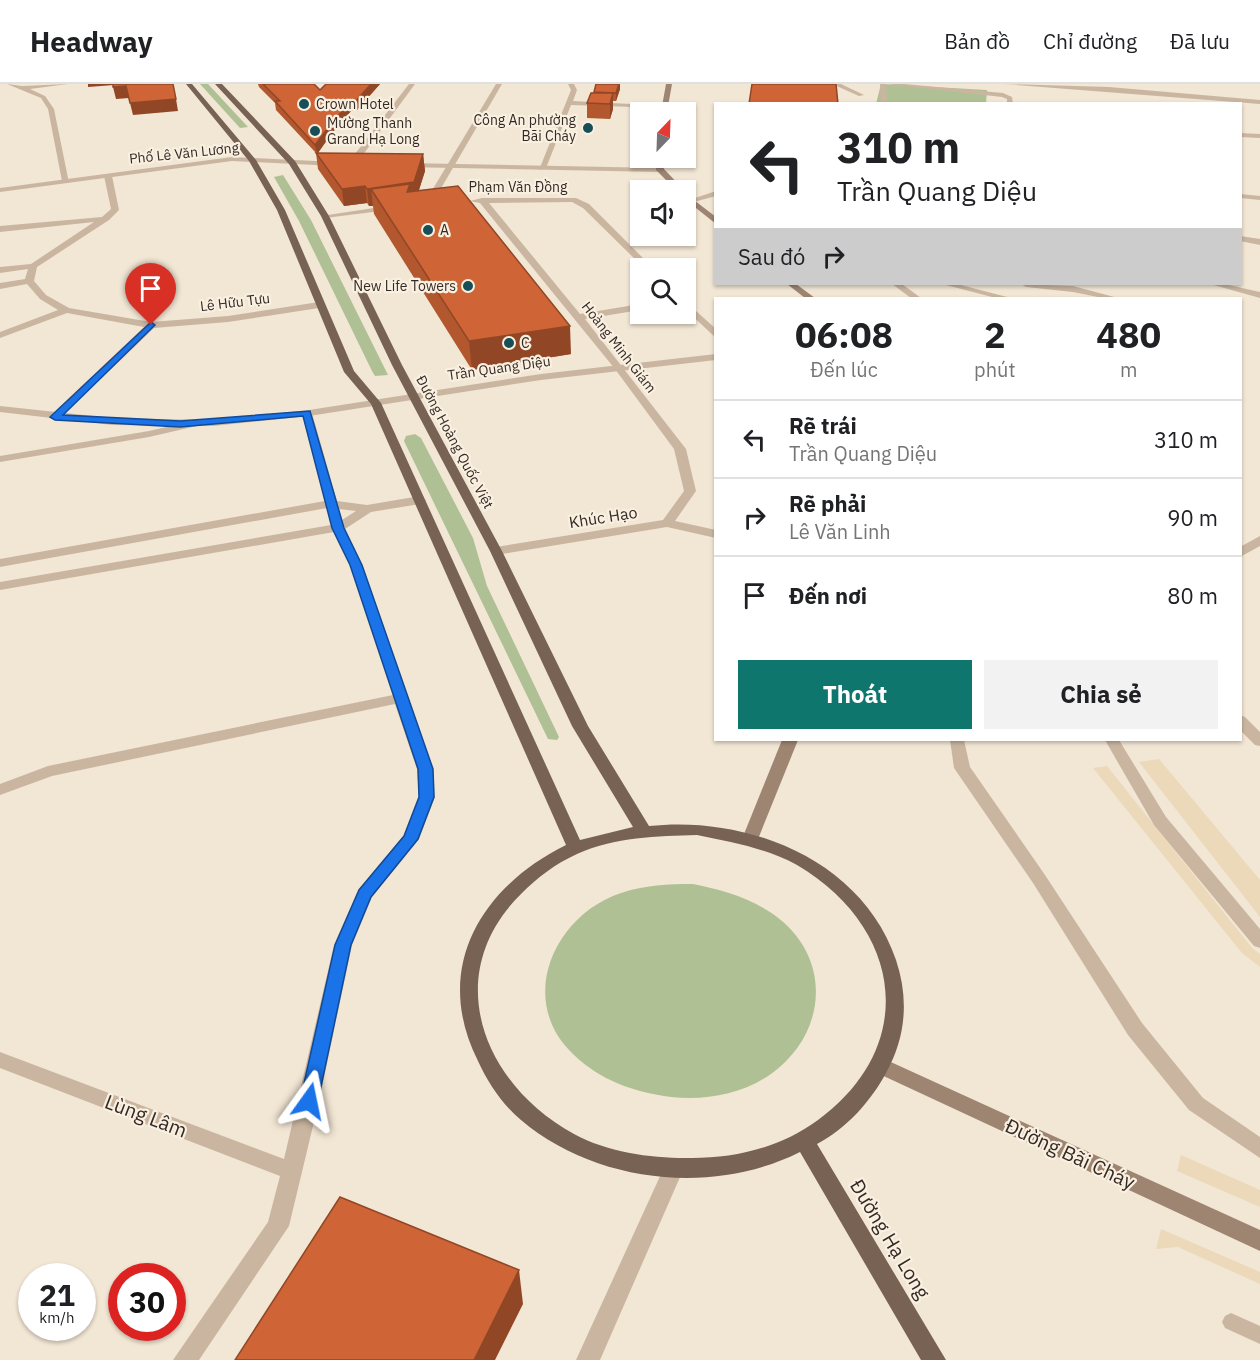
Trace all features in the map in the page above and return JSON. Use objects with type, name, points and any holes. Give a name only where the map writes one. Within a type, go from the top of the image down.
[{"type":"main road","points":[[189,84],[252,160],[281,210],[349,372],[376,403],[575,848]]},
{"type":"main road","name":"Đường Hoàng Quốc Việt","points":[[218,84],[292,163],[325,216],[414,396],[496,550],[580,726],[643,830]]},
{"type":"main road","points":[[666,102],[669,84]]},
{"type":"main road","points":[[660,170],[670,180]]},
{"type":"main road","points":[[696,206],[714,220]]},
{"type":"main road","points":[[792,285],[809,297]]},
{"type":"main road","points":[[750,839],[790,741]]},
{"type":"main road","points":[[697,829],[750,839],[787,853],[821,872],[850,897],[873,926],[889,959],[896,994],[895,1030],[882,1066],[863,1094],[837,1120],[804,1142],[743,1163],[674,1168],[614,1158],[559,1136],[515,1102],[485,1063],[468,1020],[467,976],[479,935],[502,900],[535,870],[575,848],[608,837],[643,830],[697,829]]},
{"type":"main road","name":"Đường Bãi Cháy","points":[[882,1066],[1260,1241]]},
{"type":"main road","name":"Đường Hạ Long","points":[[804,1142],[934,1360]]},
{"type":"street","points":[[10,84],[43,97],[51,109],[66,181]]},
{"type":"street","points":[[22,88],[65,84]]},
{"type":"street","points":[[351,165],[412,84]]},
{"type":"street","points":[[429,202],[499,84]]},
{"type":"street","points":[[542,168],[574,90],[571,84]]},
{"type":"street","points":[[835,84],[861,95]]},
{"type":"street","points":[[569,103],[630,107]]},
{"type":"street","points":[[1242,135],[1260,136]]},
{"type":"street","name":"Phố Lê Văn Lương","points":[[0,190],[232,159],[363,165]]},
{"type":"street","points":[[399,165],[660,170]]},
{"type":"street","points":[[0,270],[33,266],[106,218],[115,210],[108,176]]},
{"type":"street","points":[[696,197],[714,193]]},
{"type":"street","points":[[1242,196],[1260,198]]},
{"type":"street","name":"Hoàng Minh Giám","points":[[482,200],[619,367],[680,449],[690,490],[667,523]]},
{"type":"street","name":"Phạm Văn Đồng","points":[[461,201],[573,200],[586,206],[639,258]]},
{"type":"street","points":[[417,204],[439,202]]},
{"type":"street","points":[[325,216],[406,205]]},
{"type":"street","points":[[0,230],[106,218]]},
{"type":"street","points":[[1242,238],[1260,242]]},
{"type":"street","points":[[0,286],[29,281],[33,266]]},
{"type":"street","name":"Lê Hữu Tựu","points":[[29,281],[43,297],[66,310],[151,325],[228,319],[319,305]]},
{"type":"street","points":[[898,285],[915,297]]},
{"type":"street","points":[[951,285],[1002,297]]},
{"type":"street","points":[[1035,285],[1073,289],[1109,297]]},
{"type":"street","points":[[1219,285],[1260,295]]},
{"type":"street","points":[[579,317],[630,309]]},
{"type":"street","points":[[0,336],[66,310]]},
{"type":"street","points":[[696,315],[714,333]]},
{"type":"street","points":[[55,417],[151,325]]},
{"type":"street","name":"Trần Quang Diệu","points":[[0,409],[55,417],[197,423],[307,413],[619,367],[714,357]]},
{"type":"street","points":[[185,1360],[278,1226],[309,1101],[343,945],[365,894],[411,839],[427,797],[425,769],[356,565],[338,528],[307,413]]},
{"type":"street","points":[[0,459],[149,434],[197,423]]},
{"type":"street","points":[[0,563],[331,504],[368,509],[420,500]]},
{"type":"street","points":[[0,586],[338,528],[368,509]]},
{"type":"street","name":"Khúc Hạo","points":[[496,550],[667,523],[714,534]]},
{"type":"street","points":[[1242,552],[1260,540]]},
{"type":"street","points":[[0,790],[48,771],[400,698]]},
{"type":"street","points":[[1242,722],[1260,741]]},
{"type":"street","points":[[957,741],[962,768],[1039,879],[1135,1029],[1196,1104],[1260,1149]]},
{"type":"street","points":[[1113,741],[1160,821],[1260,941]]},
{"type":"street","name":"Lùng Lâm","points":[[0,1060],[291,1171]]},
{"type":"street","points":[[588,1360],[674,1168]]},
{"type":"lane","points":[[883,84],[884,102]]},
{"type":"lane","points":[[888,84],[1003,95],[1010,98],[1010,102]]},
{"type":"lane","points":[[1003,95],[1010,89],[1008,84],[1076,85],[1260,102]]},
{"type":"lane","points":[[1231,1322],[1260,1335]]},
{"type":"green space","points":[[200,84],[208,84],[248,127],[240,128]]},
{"type":"green space","points":[[881,84],[987,90],[986,102],[876,102]]},
{"type":"green space","points":[[283,175],[311,220],[388,375],[375,376],[372,371],[299,221],[274,177]]},
{"type":"green space","points":[[415,434],[421,438],[473,538],[487,586],[559,737],[557,740],[548,739],[404,441],[406,436]]},
{"type":"green space","points":[[693,884],[744,899],[773,914],[792,931],[806,951],[814,972],[816,994],[813,1016],[804,1038],[790,1057],[771,1074],[736,1091],[710,1097],[684,1098],[657,1095],[619,1084],[584,1063],[573,1054],[556,1032],[547,1009],[545,985],[550,961],[561,939],[577,920],[597,904],[639,888]]},
{"type":"shaded area","points":[[1159,759],[1260,880],[1260,917],[1139,762]]},
{"type":"shaded area","points":[[1107,766],[1252,948],[1260,954],[1260,967],[1242,953],[1093,768]]},
{"type":"shaded area","points":[[1181,1155],[1260,1190],[1260,1207],[1177,1171]]},
{"type":"shaded area","points":[[1161,1229],[1260,1272],[1260,1284],[1178,1247],[1156,1249]]},
{"type":"building","points":[[113,84],[173,84],[176,99],[130,103],[126,86],[113,87]]},
{"type":"building","points":[[263,84],[314,84],[320,90],[326,84],[371,84],[355,102],[350,102],[315,145],[275,101],[280,101]]},
{"type":"building","points":[[596,84],[619,84],[616,93],[594,92]]},
{"type":"building","points":[[752,84],[836,84],[838,102],[749,102]]},
{"type":"building","points":[[591,93],[613,93],[610,104],[587,103]]},
{"type":"building","points":[[316,153],[423,154],[414,182],[367,189],[365,186],[342,189]]},
{"type":"building","name":"New Life Towers","points":[[410,184],[407,192],[458,186],[570,326],[469,341],[371,189]]},
{"type":"building","points":[[340,1197],[519,1270],[474,1360],[235,1360]]},
{"type":"place","name":"Crown Hotel","points":[[304,104]]},
{"type":"place","name":"Công An phường Bãi Cháy","points":[[588,128]]},
{"type":"place","name":"Mường Thanh Grand Hạ Long","points":[[315,131]]},
{"type":"place","name":"A","points":[[428,230]]},
{"type":"place","name":"New Life Towers","points":[[468,286]]},
{"type":"place","name":"C","points":[[509,343]]},
{"type":"route","points":[[151,325],[55,417],[180,424],[236,421],[307,413],[338,528],[356,565],[425,769],[427,797],[411,839],[365,894],[343,945],[309,1101]]}]
